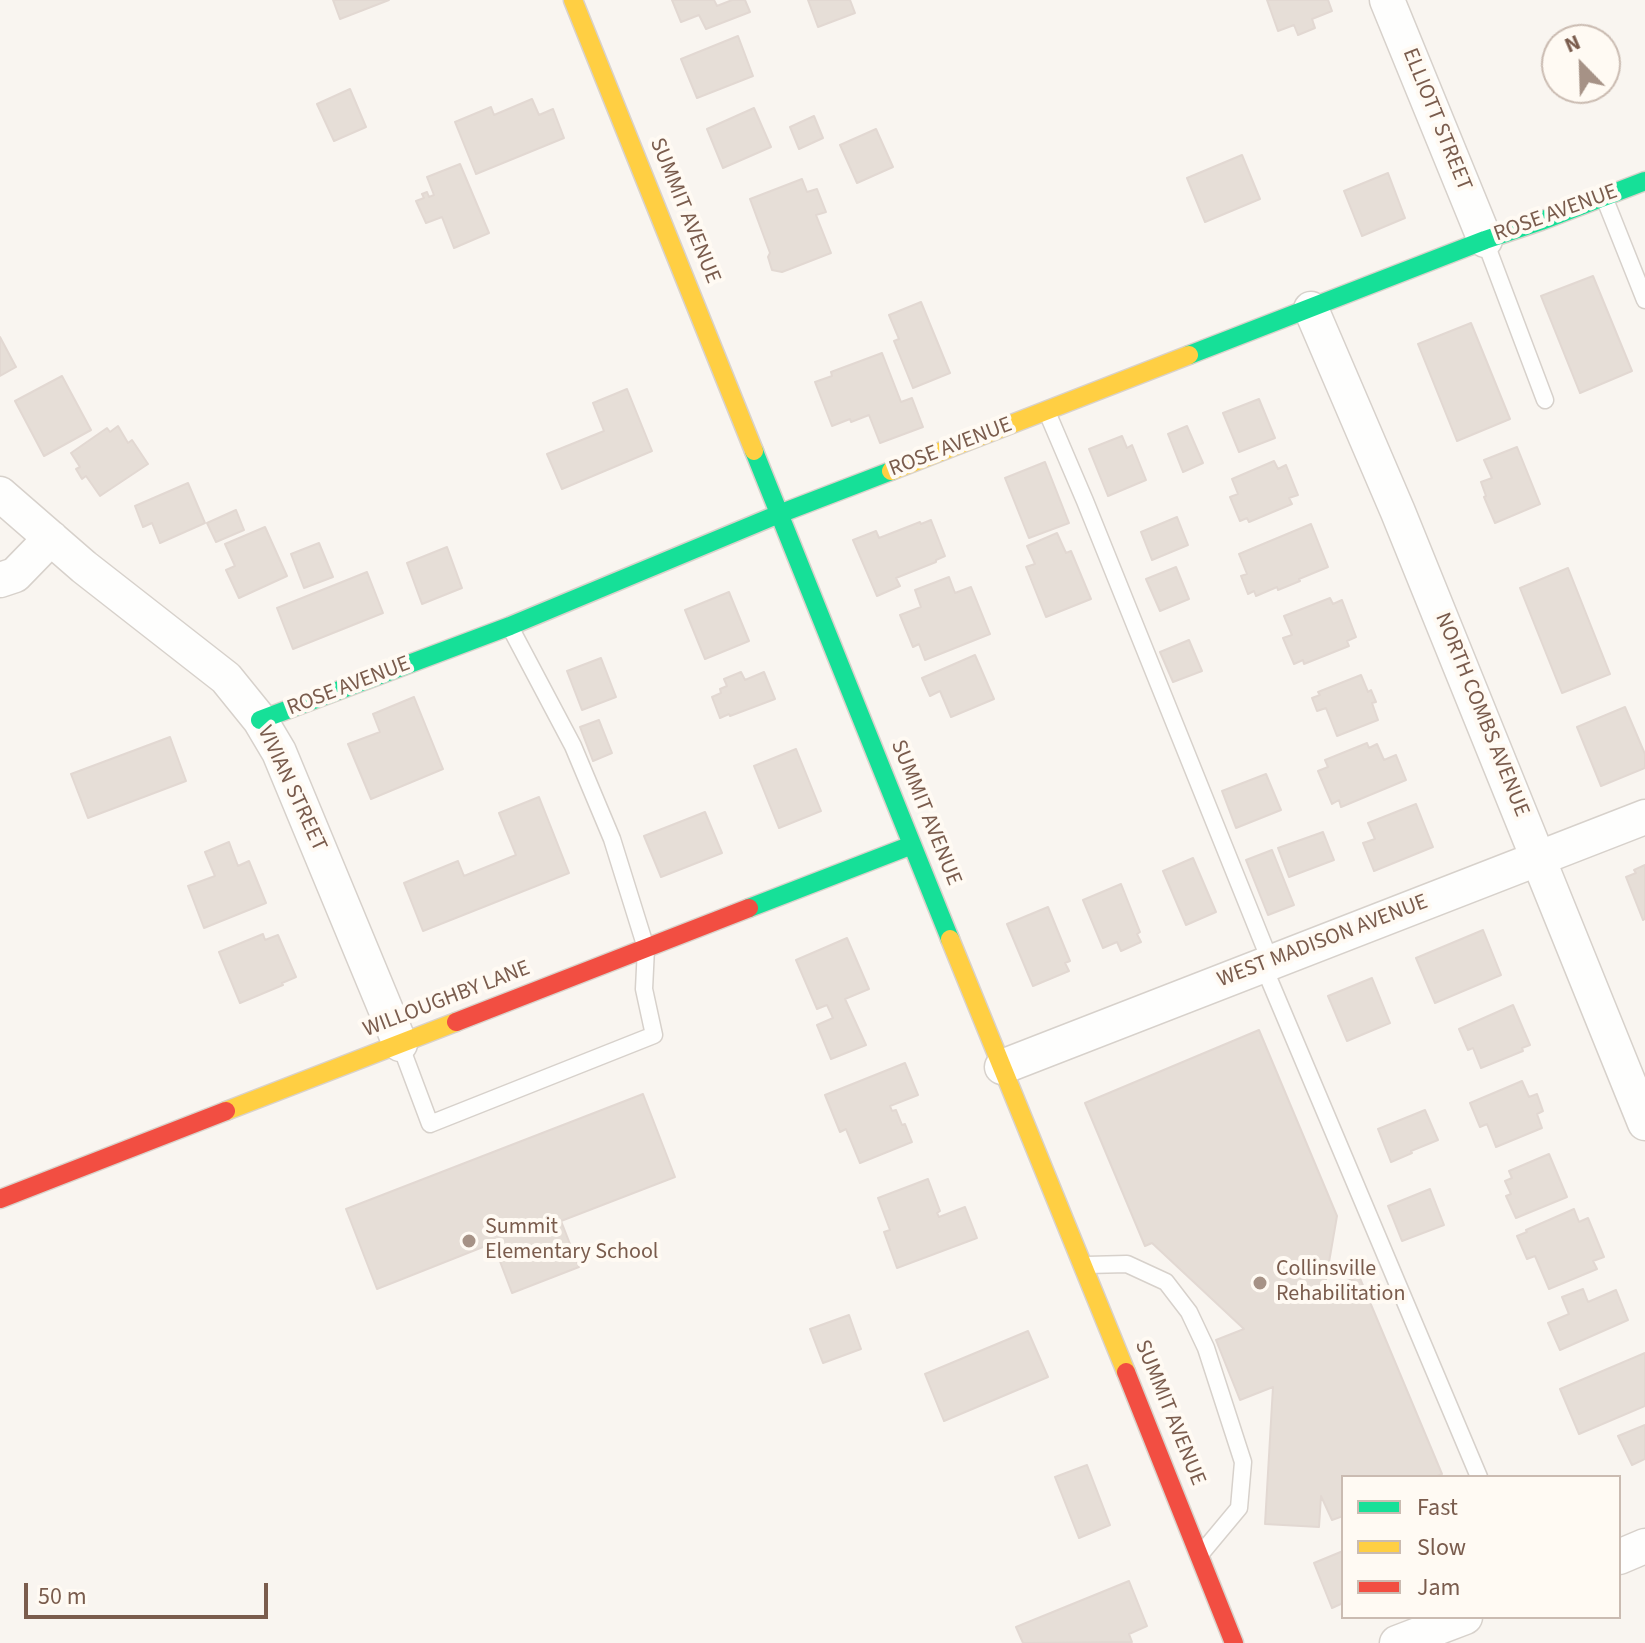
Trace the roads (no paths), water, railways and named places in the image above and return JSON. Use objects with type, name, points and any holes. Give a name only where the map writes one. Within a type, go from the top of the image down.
[{"type":"street","name":"SUMMIT AVENUE","points":[[573,0],[1234,1643]]},
{"type":"street","name":"ELLIOTT STREET","points":[[1387,0],[1485,240]]},
{"type":"street","name":"ROSE AVENUE","points":[[260,720],[510,626],[779,514],[1645,181]]},
{"type":"street","name":"NORTH COMBS AVENUE","points":[[1311,309],[1398,512],[1645,1123]]},
{"type":"street","name":"VIVIAN STREET","points":[[0,494],[84,567],[226,678],[260,720],[279,752],[400,1044]]},
{"type":"street","points":[[0,580],[15,575],[51,538]]},
{"type":"street","name":"WEST MADISON AVENUE","points":[[1002,1067],[1645,817]]},
{"type":"street","name":"WILLOUGHBY LANE","points":[[0,1199],[912,845]]},
{"type":"street","points":[[1621,1556],[1645,1546]]},
{"type":"street","points":[[1397,1643],[1460,1619]]},
{"type":"lane","points":[[1603,197],[1645,300]]},
{"type":"lane","points":[[1485,240],[1545,400]]},
{"type":"lane","points":[[1046,411],[1085,501],[1267,964],[1478,1475]]},
{"type":"lane","points":[[400,1044],[430,1124],[654,1035],[644,989],[646,948],[612,839],[573,746],[510,626]]},
{"type":"lane","points":[[1082,1265],[1127,1264],[1166,1282],[1189,1312],[1206,1348],[1243,1462],[1239,1508],[1200,1554]]},
{"type":"place","name":"Summit Elementary School","points":[[469,1241]]},
{"type":"place","name":"Collinsville Rehabilitation","points":[[1260,1283]]}]
